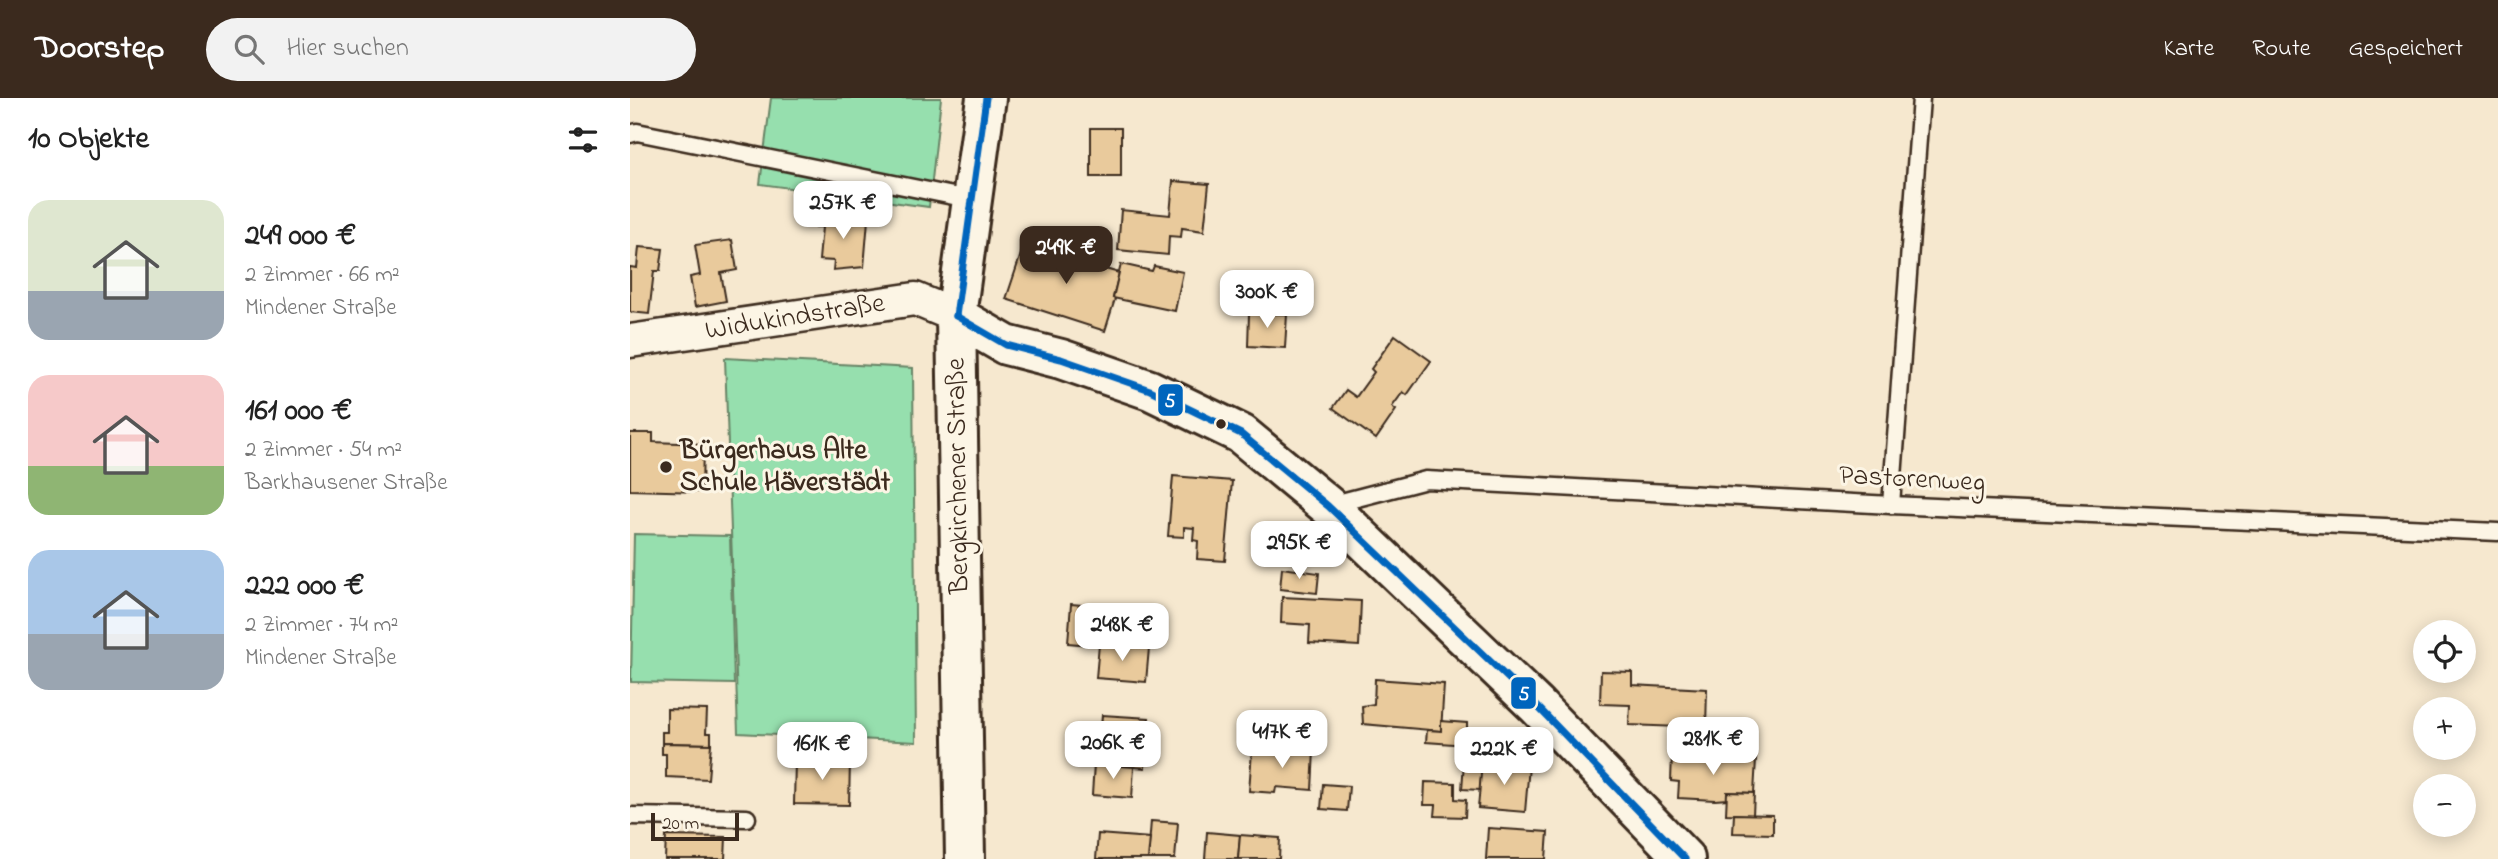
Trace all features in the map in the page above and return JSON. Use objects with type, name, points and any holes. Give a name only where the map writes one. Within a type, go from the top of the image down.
[{"type":"street","name":"Bergkirchener Straße","points":[[965,859],[957,316],[986,98]]},
{"type":"street","name":"Widukindstraße","points":[[630,341],[915,299],[957,316]]},
{"type":"street","points":[[957,316],[1006,345],[1061,359],[1150,390],[1241,434],[1328,506],[1537,706],[1685,859]]},
{"type":"lane","points":[[1891,505],[1921,98]]},
{"type":"lane","points":[[630,134],[637,132],[973,200]]},
{"type":"lane","name":"Pastorenweg","points":[[1328,506],[1426,480],[1891,505],[2498,532]]},
{"type":"lane","points":[[630,816],[747,818]]},
{"type":"green space","points":[[771,98],[941,98],[929,207],[760,184]]},
{"type":"green space","points":[[725,358],[913,368],[916,742],[738,733]]},
{"type":"green space","points":[[634,534],[730,536],[734,684],[631,682]]},
{"type":"building","points":[[1091,128],[1121,128],[1121,177],[1091,177]]},
{"type":"building","points":[[1173,181],[1209,184],[1204,231],[1182,228],[1181,237],[1169,236],[1168,255],[1118,250],[1121,210],[1170,215]]},
{"type":"building","points":[[816,215],[868,220],[864,267],[833,270],[834,261],[819,260],[822,227],[815,227]]},
{"type":"building","points":[[732,240],[737,270],[721,273],[726,301],[695,307],[690,277],[700,275],[695,245]]},
{"type":"building","points":[[639,247],[663,249],[660,271],[654,271],[649,314],[630,312],[630,267],[637,268]]},
{"type":"building","points":[[1023,248],[1059,261],[1062,251],[1107,255],[1102,268],[1119,273],[1113,298],[1115,299],[1105,331],[1006,299]]},
{"type":"building","points":[[1121,264],[1152,271],[1154,266],[1183,272],[1175,311],[1113,298]]},
{"type":"building","points":[[1249,314],[1287,314],[1285,348],[1248,346]]},
{"type":"building","points":[[1395,335],[1431,361],[1407,395],[1403,392],[1392,407],[1396,410],[1376,439],[1333,408],[1346,390],[1356,397],[1374,372],[1371,369]]},
{"type":"building","name":"Bürgerhaus Alte Schule Häverstädt","points":[[630,433],[653,433],[653,442],[703,444],[702,492],[630,490]]},
{"type":"building","points":[[1173,476],[1232,481],[1225,561],[1197,559],[1198,541],[1193,540],[1194,528],[1184,527],[1184,537],[1168,536]]},
{"type":"building","points":[[1282,544],[1307,551],[1303,565],[1279,558]]},
{"type":"building","points":[[1282,568],[1319,573],[1317,593],[1280,589]]},
{"type":"building","points":[[1282,597],[1361,601],[1359,646],[1309,643],[1310,625],[1281,623]]},
{"type":"building","points":[[1071,604],[1093,606],[1090,645],[1068,643]]},
{"type":"building","points":[[1099,644],[1149,648],[1146,682],[1096,678]]},
{"type":"building","points":[[1601,671],[1632,672],[1632,685],[1707,689],[1706,728],[1629,725],[1630,705],[1600,704]]},
{"type":"building","points":[[1375,679],[1444,684],[1441,731],[1363,724],[1362,706],[1374,704]]},
{"type":"building","points":[[667,709],[707,710],[706,733],[711,733],[711,744],[662,743],[662,732],[667,732]]},
{"type":"building","points":[[1102,715],[1149,718],[1145,768],[1098,764]]},
{"type":"building","points":[[1441,721],[1467,723],[1467,745],[1426,742],[1427,730],[1441,731]]},
{"type":"building","points":[[662,743],[711,744],[708,779],[666,777],[666,754],[662,754]]},
{"type":"building","points":[[1275,747],[1314,750],[1312,790],[1276,787],[1275,793],[1249,791],[1252,751],[1274,753]]},
{"type":"building","points":[[1672,755],[1756,759],[1754,793],[1727,792],[1727,799],[1715,800],[1678,798],[1679,782],[1671,781]]},
{"type":"building","points":[[795,760],[850,761],[849,805],[794,804]]},
{"type":"building","points":[[1464,762],[1482,764],[1480,790],[1462,789]]},
{"type":"building","points":[[1482,762],[1529,766],[1525,812],[1478,808]]},
{"type":"building","points":[[1094,764],[1134,767],[1132,798],[1092,795]]},
{"type":"building","points":[[1425,782],[1455,783],[1455,799],[1466,800],[1465,817],[1435,816],[1436,805],[1424,805]]},
{"type":"building","points":[[1323,784],[1349,786],[1347,811],[1321,809]]},
{"type":"building","points":[[1727,792],[1754,793],[1753,815],[1726,814]]},
{"type":"building","points":[[1734,814],[1773,815],[1773,834],[1733,833]]},
{"type":"building","points":[[1151,821],[1178,823],[1175,859],[1148,859]]},
{"type":"building","points":[[1488,828],[1548,832],[1546,859],[1486,859]]},
{"type":"building","points":[[1207,832],[1240,835],[1238,859],[1205,859]]},
{"type":"building","points":[[1098,834],[1150,838],[1148,859],[1096,859]]},
{"type":"building","points":[[1240,835],[1280,838],[1279,859],[1238,859]]},
{"type":"building","points":[[666,836],[726,837],[725,859],[665,859]]},
{"type":"transit line","name":"5","points":[[956,316],[986,98]]},
{"type":"transit line","name":"5","points":[[956,316],[1006,345],[1061,359],[1150,390],[1241,434],[1328,506],[1537,706],[1685,859]]},
{"type":"place","name":"Bürgerhaus Alte Schule Häverstädt","points":[[666,467]]}]
